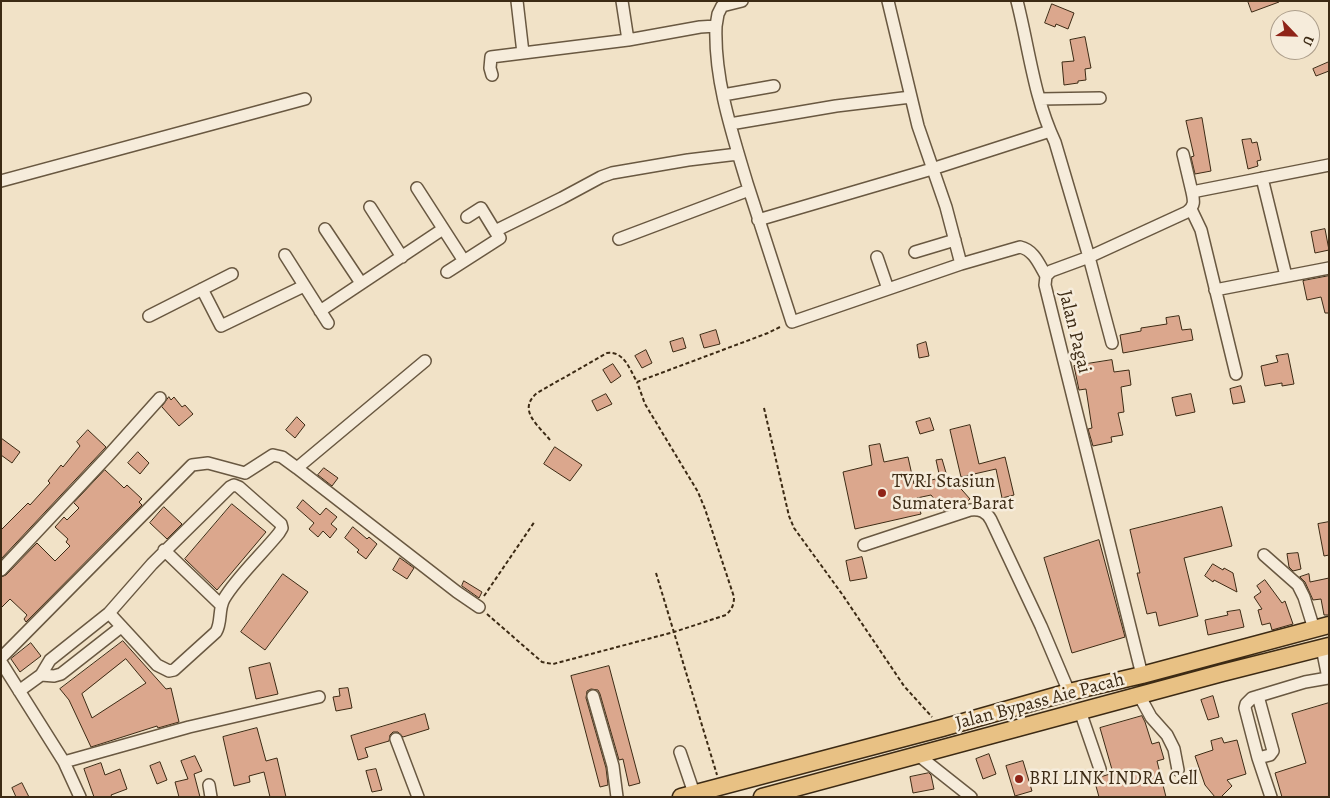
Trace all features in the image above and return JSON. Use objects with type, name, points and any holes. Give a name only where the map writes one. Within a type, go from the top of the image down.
[{"type":"highway","points":[[687,795],[942,728],[1069,692],[1142,675],[1322,627]]},
{"type":"highway","name":"Jalan Bypass Aie Pacah","points":[[762,797],[1139,695],[1325,647]]},
{"type":"street","points":[[517,1],[523,53]]},
{"type":"street","points":[[622,1],[628,40]]},
{"type":"street","points":[[742,1],[722,6],[718,14],[715,44],[723,95],[738,154],[792,322],[961,264],[1020,247],[1027,248],[1033,254],[1046,276]]},
{"type":"street","points":[[888,1],[918,126],[946,207],[961,264]]},
{"type":"street","points":[[1030,1],[1017,3],[1028,60],[1055,142],[1112,343]]},
{"type":"street","points":[[492,75],[490,68],[491,57],[628,40],[700,27],[716,26]]},
{"type":"street","points":[[723,95],[774,86]]},
{"type":"street","points":[[730,124],[836,106],[911,97]]},
{"type":"street","points":[[1040,99],[1100,98]]},
{"type":"street","points":[[1,181],[81,161],[305,99]]},
{"type":"street","points":[[758,220],[1050,131]]},
{"type":"street","points":[[495,231],[600,177],[612,173],[688,160],[738,154]]},
{"type":"street","points":[[1183,154],[1194,204],[1191,209],[1201,230],[1236,374]]},
{"type":"street","points":[[1192,192],[1329,165]]},
{"type":"street","points":[[1262,178],[1286,276]]},
{"type":"street","points":[[417,188],[464,261]]},
{"type":"street","points":[[619,239],[749,190]]},
{"type":"street","points":[[370,207],[402,257]]},
{"type":"street","points":[[447,272],[500,238],[481,208],[467,217]]},
{"type":"street","name":"Jalan Pagai","points":[[1142,675],[1045,285],[1046,276],[1051,271],[1089,257],[1191,209]]},
{"type":"street","points":[[325,228],[361,283]]},
{"type":"street","points":[[320,311],[443,229]]},
{"type":"street","points":[[915,252],[955,240]]},
{"type":"street","points":[[285,255],[328,324]]},
{"type":"street","points":[[877,257],[888,289]]},
{"type":"street","points":[[1215,290],[1329,268]]},
{"type":"street","points":[[149,316],[232,274]]},
{"type":"street","points":[[202,290],[221,326],[304,286]]},
{"type":"street","points":[[297,468],[425,361]]},
{"type":"street","points":[[1,570],[160,398]]},
{"type":"street","points":[[80,797],[64,762],[1,660],[192,465],[208,463],[245,472],[272,455],[282,457],[456,592],[479,607]]},
{"type":"street","points":[[19,691],[41,675],[50,660],[108,613],[164,550],[230,486],[239,487],[281,524],[282,528],[279,534],[232,587],[221,605],[220,626],[216,632],[174,670],[169,671],[158,665],[108,613]]},
{"type":"street","points":[[864,545],[970,510],[983,511],[991,520],[1041,626],[1069,692]]},
{"type":"street","points":[[164,550],[221,605]]},
{"type":"street","points":[[1264,555],[1298,585],[1322,627]]},
{"type":"street","points":[[41,675],[54,676],[61,674],[121,627]]},
{"type":"street","points":[[1271,797],[1258,758],[1245,708],[1249,701],[1258,696],[1304,682],[1329,679],[1325,647]]},
{"type":"street","points":[[1139,695],[1151,717],[1167,735],[1174,750],[1178,770]]},
{"type":"street","points":[[592,696],[613,766],[617,797]]},
{"type":"street","points":[[1258,696],[1273,751],[1270,755],[1258,758]]},
{"type":"street","points":[[64,762],[189,727],[318,697]]},
{"type":"street","points":[[1080,711],[1100,769]]},
{"type":"street","points":[[396,739],[418,797]]},
{"type":"street","points":[[680,752],[687,795]]},
{"type":"street","points":[[918,755],[971,797]]},
{"type":"path","points":[[637,382],[768,333],[792,322]]},
{"type":"path","points":[[535,521],[480,601],[479,607],[542,662],[553,664],[674,632],[726,615],[734,604],[734,597],[706,509],[698,492],[645,404],[637,382],[620,355],[614,352],[607,353],[537,393],[530,399],[527,408],[530,416],[550,440]]},
{"type":"path","points":[[764,408],[788,516],[794,528],[842,594],[904,686],[942,728]]},
{"type":"path","points":[[656,573],[720,787]]},
{"type":"building","points":[[1248,1],[1279,1],[1279,2],[1252,12]]},
{"type":"building","points":[[1052,4],[1074,13],[1068,29],[1056,24],[1055,27],[1045,23]]},
{"type":"building","points":[[1085,37],[1091,68],[1085,69],[1086,80],[1064,85],[1062,62],[1074,61],[1070,40]]},
{"type":"building","points":[[1329,62],[1329,71],[1316,76],[1313,69]]},
{"type":"building","points":[[1202,118],[1211,171],[1195,174],[1191,157],[1194,156],[1186,121]]},
{"type":"building","points":[[1251,139],[1252,143],[1257,142],[1261,160],[1257,161],[1258,166],[1248,169],[1242,140]]},
{"type":"building","points":[[1325,229],[1329,250],[1315,253],[1311,232]]},
{"type":"building","points":[[1329,276],[1329,313],[1325,313],[1321,297],[1307,300],[1303,281]]},
{"type":"building","points":[[1179,316],[1182,330],[1191,329],[1193,340],[1123,353],[1120,335],[1141,331],[1141,328],[1167,324],[1166,318]]},
{"type":"building","points":[[716,330],[720,344],[704,348],[700,335]]},
{"type":"building","points":[[683,338],[686,348],[673,352],[670,342]]},
{"type":"building","points":[[926,342],[929,356],[919,358],[917,345]]},
{"type":"building","points":[[646,350],[652,363],[642,368],[635,356]]},
{"type":"building","points":[[1288,354],[1294,384],[1282,386],[1282,383],[1265,386],[1261,366],[1278,362],[1276,356]]},
{"type":"building","points":[[1112,360],[1114,372],[1129,370],[1131,385],[1121,387],[1124,412],[1118,413],[1123,435],[1111,437],[1112,442],[1093,446],[1088,429],[1092,428],[1086,389],[1079,390],[1074,366]]},
{"type":"building","points":[[613,364],[621,376],[611,383],[603,370]]},
{"type":"building","points":[[1241,386],[1245,402],[1233,404],[1230,389]]},
{"type":"building","points":[[606,394],[612,404],[597,411],[592,401]]},
{"type":"building","points":[[1191,394],[1195,412],[1176,416],[1172,398]]},
{"type":"building","points":[[169,397],[171,400],[174,397],[182,407],[185,405],[193,414],[179,426],[162,407]]},
{"type":"building","points":[[297,417],[305,425],[295,438],[286,430]]},
{"type":"building","name":"TVRI Stasiun Sumatera Barat","points":[[930,418],[934,430],[920,434],[916,422]]},
{"type":"building","name":"TVRI Stasiun Sumatera Barat","points":[[970,425],[979,464],[1005,457],[1014,495],[1002,498],[996,469],[961,477],[950,430]]},
{"type":"building","points":[[88,430],[106,447],[1,559],[1,530],[28,503],[30,505],[50,483],[48,481],[61,465],[63,467],[80,446],[77,442]]},
{"type":"building","points":[[1,438],[20,452],[12,463],[1,455]]},
{"type":"building","name":"TVRI Stasiun Sumatera Barat","points":[[880,444],[884,462],[908,457],[914,484],[940,478],[936,460],[942,459],[949,483],[955,482],[970,499],[964,504],[944,511],[931,495],[917,498],[921,514],[855,529],[843,472],[872,465],[869,446]]},
{"type":"building","points":[[555,447],[582,465],[570,481],[544,464]]},
{"type":"building","points":[[138,452],[149,463],[140,474],[128,463]]},
{"type":"building","points":[[324,468],[338,478],[332,486],[318,475]]},
{"type":"building","points":[[105,470],[124,488],[127,485],[142,499],[139,502],[142,505],[26,622],[24,619],[27,615],[10,599],[1,608],[1,577],[6,575],[37,543],[55,561],[70,546],[66,542],[68,539],[55,527],[64,517],[67,520],[79,508],[74,503]]},
{"type":"building","points":[[303,500],[320,515],[326,508],[337,517],[331,524],[337,529],[330,538],[323,531],[318,537],[309,529],[314,523],[297,508]]},
{"type":"building","points":[[232,504],[266,532],[217,590],[185,559]]},
{"type":"building","points":[[164,507],[182,524],[167,539],[150,523]]},
{"type":"building","points":[[1222,507],[1232,546],[1184,558],[1198,616],[1159,626],[1156,612],[1147,614],[1137,573],[1140,573],[1130,530]]},
{"type":"building","points":[[1329,522],[1329,555],[1324,556],[1318,524]]},
{"type":"building","points":[[353,527],[367,539],[369,537],[377,544],[366,559],[345,538]]},
{"type":"building","points":[[1099,540],[1125,637],[1072,653],[1044,558]]},
{"type":"building","points":[[1298,553],[1301,569],[1293,571],[1289,567],[1287,554]]},
{"type":"building","name":"TVRI Stasiun Sumatera Barat","points":[[862,557],[867,578],[850,581],[846,561]]},
{"type":"building","points":[[400,558],[414,568],[407,579],[393,570]]},
{"type":"building","points":[[1213,564],[1233,573],[1237,592],[1214,580],[1213,582],[1205,576]]},
{"type":"building","points":[[283,574],[308,592],[265,650],[241,632]]},
{"type":"building","points":[[1309,574],[1310,582],[1329,578],[1329,615],[1324,615],[1321,599],[1313,600],[1305,582],[1300,577]]},
{"type":"building","points":[[1265,580],[1282,603],[1285,601],[1293,624],[1272,630],[1270,623],[1262,625],[1258,610],[1262,609],[1254,597],[1261,592],[1257,586]]},
{"type":"building","points":[[464,581],[482,592],[479,598],[462,586]]},
{"type":"building","points":[[1240,610],[1244,627],[1208,635],[1205,620],[1228,615],[1227,612]]},
{"type":"building","points":[[123,641],[166,689],[171,688],[179,722],[158,728],[157,726],[91,747],[69,700],[60,689]],"holes":[[[126,659],[146,683],[92,718],[82,694]]]},
{"type":"building","points":[[31,643],[41,656],[20,672],[11,659]]},
{"type":"building","points":[[270,663],[278,694],[256,699],[249,668]]},
{"type":"building","points":[[609,666],[640,783],[629,786],[623,759],[619,760],[600,694],[598,690],[591,689],[587,691],[586,698],[606,768],[608,785],[600,787],[571,676]]},
{"type":"building","points":[[348,688],[352,708],[336,711],[333,697],[340,696],[339,689]]},
{"type":"building","points":[[1213,696],[1219,717],[1208,720],[1201,700]]},
{"type":"building","points":[[1329,703],[1329,797],[1282,797],[1275,773],[1306,763],[1292,714]]},
{"type":"building","points":[[425,714],[429,729],[403,737],[398,732],[393,732],[390,735],[389,741],[365,748],[368,757],[358,760],[351,736]]},
{"type":"building","points":[[1142,716],[1152,744],[1159,742],[1164,759],[1157,761],[1166,797],[1099,797],[1094,779],[1113,773],[1100,728]]},
{"type":"building","points":[[257,728],[266,761],[277,758],[286,797],[270,797],[264,772],[249,776],[250,782],[234,786],[223,737]]},
{"type":"building","points":[[1222,738],[1224,743],[1237,740],[1246,774],[1227,780],[1232,786],[1221,797],[1215,797],[1205,785],[1195,756],[1213,750],[1211,741]]},
{"type":"building","points":[[989,754],[996,774],[983,779],[976,759]]},
{"type":"building","points":[[195,756],[202,771],[194,774],[200,797],[179,797],[175,782],[188,779],[181,761]]},
{"type":"building","name":"BRI LINK INDRA Cell","points":[[1023,761],[1032,791],[1015,796],[1006,766]]},
{"type":"building","points":[[160,762],[167,780],[157,784],[150,766]]},
{"type":"building","points":[[101,763],[105,775],[120,769],[127,789],[111,795],[112,797],[94,797],[84,769]]},
{"type":"building","points":[[376,769],[382,790],[372,792],[366,771]]},
{"type":"building","points":[[929,773],[934,789],[913,793],[910,777]]},
{"type":"building","points":[[22,783],[29,797],[16,797],[12,788]]},
{"type":"place","name":"TVRI Stasiun Sumatera Barat","points":[[882,493]]},
{"type":"place","name":"BRI LINK INDRA Cell","points":[[1019,779]]}]
